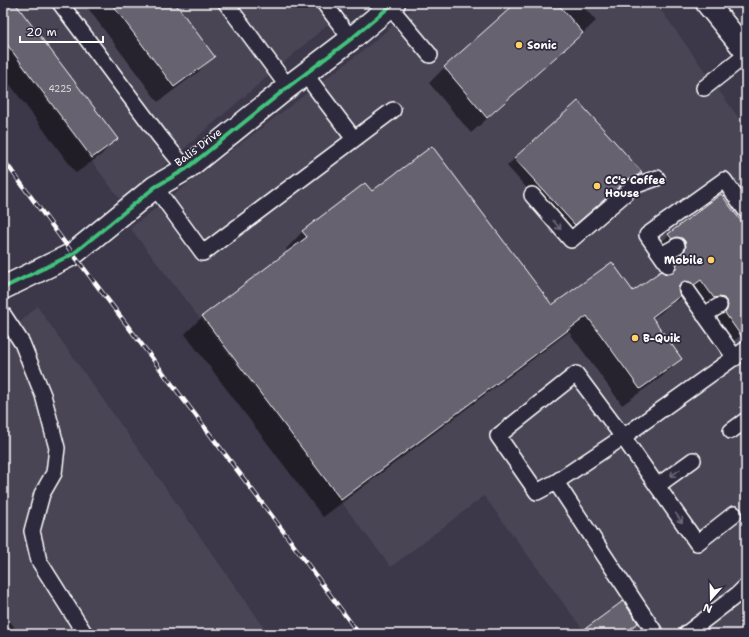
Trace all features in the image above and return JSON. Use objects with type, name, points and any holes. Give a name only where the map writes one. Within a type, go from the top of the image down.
[{"type":"street","points":[[707,3],[746,51]]},
{"type":"street","name":"Balis Drive","points":[[3,288],[73,254],[155,187],[186,169],[392,5]]},
{"type":"lane","points":[[60,3],[186,169]]},
{"type":"lane","points":[[226,3],[297,81],[354,139]]},
{"type":"lane","points":[[324,3],[351,39]]},
{"type":"lane","points":[[392,5],[430,55]]},
{"type":"lane","points":[[704,88],[746,55]]},
{"type":"lane","points":[[155,187],[203,253],[393,110]]},
{"type":"lane","points":[[532,195],[571,240],[634,186],[657,178]]},
{"type":"lane","points":[[677,246],[665,260],[647,235],[724,180],[739,207]]},
{"type":"lane","points":[[687,290],[704,315],[740,354],[623,437],[556,482],[536,492],[498,436],[576,374],[623,437],[696,543],[734,514]]},
{"type":"lane","points":[[704,315],[719,306]]},
{"type":"lane","points":[[3,314],[22,343],[30,362],[43,395],[57,448],[54,473],[42,494],[32,531],[39,561],[85,634]]},
{"type":"lane","points":[[731,431],[746,420]]},
{"type":"lane","points":[[657,486],[693,460]]},
{"type":"lane","points":[[556,482],[656,634]]},
{"type":"lane","points":[[686,634],[738,594],[746,586]]},
{"type":"shaded area","points":[[3,3],[353,3],[122,202],[3,43]]},
{"type":"shaded area","points":[[419,3],[656,3],[746,128],[746,634],[586,634],[484,496],[391,567],[130,228],[366,48]]},
{"type":"shaded area","points":[[37,306],[269,634],[3,634],[3,339]]},
{"type":"building","points":[[3,3],[15,3],[118,139],[92,158],[3,39]]},
{"type":"building","points":[[111,3],[175,3],[215,57],[174,87]]},
{"type":"building","name":"Sonic","points":[[516,3],[557,3],[583,33],[487,118],[444,67]]},
{"type":"building","points":[[578,101],[642,172],[628,179],[575,225],[514,158]]},
{"type":"building","points":[[432,146],[552,305],[612,262],[633,291],[661,271],[668,274],[673,273],[677,264],[675,260],[683,254],[682,253],[686,246],[685,241],[682,238],[677,237],[672,239],[668,234],[721,194],[746,228],[746,340],[744,340],[725,313],[728,305],[724,298],[714,298],[701,280],[694,285],[686,281],[682,282],[678,290],[680,296],[652,317],[682,359],[640,389],[587,316],[341,500],[202,316],[307,237],[302,231],[365,183],[372,191]]},
{"type":"building","points":[[623,601],[638,623],[623,634],[578,634]]},
{"type":"railway","points":[[3,159],[359,634]]},
{"type":"cycle path","points":[[3,288],[73,254],[155,187],[186,169],[288,87],[351,39],[394,3]]},
{"type":"place","name":"Sonic","points":[[519,45]]},
{"type":"place","name":"CC's Coffee House","points":[[597,186]]},
{"type":"place","name":"Mobile","points":[[711,260]]},
{"type":"place","name":"B-Quik","points":[[635,338]]}]
